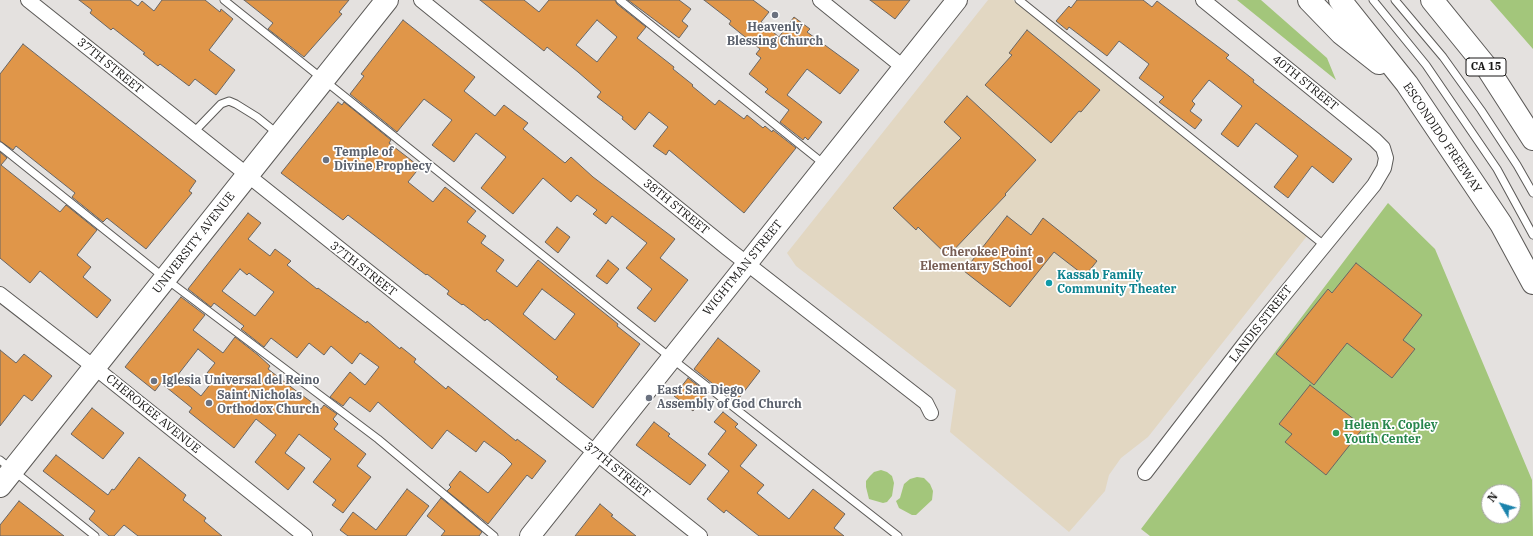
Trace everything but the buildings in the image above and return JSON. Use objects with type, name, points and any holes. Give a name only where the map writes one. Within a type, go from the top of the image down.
[{"type":"main road","name":"UNIVERSITY AVENUE","points":[[4,472],[94,367],[166,279],[387,0]]},
{"type":"main road","name":"WIGHTMAN STREET","points":[[530,536],[957,0]]},
{"type":"main road","points":[[1309,0],[1341,33],[1406,84]]},
{"type":"main road","name":"ESCONDIDO FREEWAY","points":[[1340,0],[1406,84],[1501,224],[1533,283]]},
{"type":"main road","name":"CA 15","points":[[1432,0],[1488,69],[1533,139]]},
{"type":"street","name":"37TH STREET","points":[[28,0],[700,536]]},
{"type":"street","name":"38TH STREET","points":[[421,0],[747,263],[926,404],[931,413]]},
{"type":"street","points":[[820,0],[904,67]]},
{"type":"street","name":"40TH STREET","points":[[1203,0],[1383,148],[1386,158],[1380,177]]},
{"type":"street","name":"LANDIS STREET","points":[[1145,473],[1324,245],[1380,177]]},
{"type":"street","name":"CHEROKEE AVENUE","points":[[0,294],[94,367],[305,536]]},
{"type":"lane","points":[[224,0],[672,358],[898,536]]},
{"type":"lane","points":[[620,0],[825,165]]},
{"type":"lane","points":[[1019,0],[1324,245]]},
{"type":"lane","points":[[1373,0],[1426,65],[1497,169],[1533,235]]},
{"type":"lane","points":[[1395,0],[1443,57],[1481,110],[1517,165],[1533,193]]},
{"type":"lane","points":[[193,133],[221,104],[229,101],[236,104],[280,135]]},
{"type":"lane","points":[[0,146],[166,279],[378,439],[494,536]]},
{"type":"lane","points":[[4,472],[95,536]]},
{"type":"shaded area","name":"Cherokee Point Elementary School","points":[[988,0],[1013,0],[1307,236],[1148,437],[1121,458],[1109,475],[1105,491],[1069,532],[950,432],[956,390],[796,266],[787,253]]},
{"type":"green space","points":[[1237,0],[1261,0],[1327,58],[1336,80]]},
{"type":"green space","points":[[1490,0],[1533,0],[1533,49]]},
{"type":"green space","points":[[1388,203],[1435,249],[1532,480],[1533,536],[1150,536],[1141,529]]},
{"type":"green space","points":[[881,470],[892,476],[894,483],[892,496],[887,502],[883,503],[869,499],[866,487],[866,481],[870,476],[874,472]]},
{"type":"green space","points":[[917,477],[924,478],[930,484],[933,491],[932,500],[916,515],[912,515],[899,508],[896,501],[900,498],[904,484],[910,479]]},
{"type":"place","name":"Heavenly Blessing Church","points":[[775,15]]},
{"type":"place","name":"Temple of Divine Prophecy","points":[[326,160]]},
{"type":"place","name":"Cherokee Point Elementary School","points":[[1040,260]]},
{"type":"place","name":"Kassab Family Community Theater","points":[[1049,283]]},
{"type":"place","name":"Iglesia Universal del Reino","points":[[154,381]]},
{"type":"place","name":"East San Diego Assembly of God Church","points":[[649,398]]},
{"type":"place","name":"Saint Nicholas Orthodox Church","points":[[209,403]]},
{"type":"place","name":"Helen K. Copley Youth Center","points":[[1336,433]]}]
